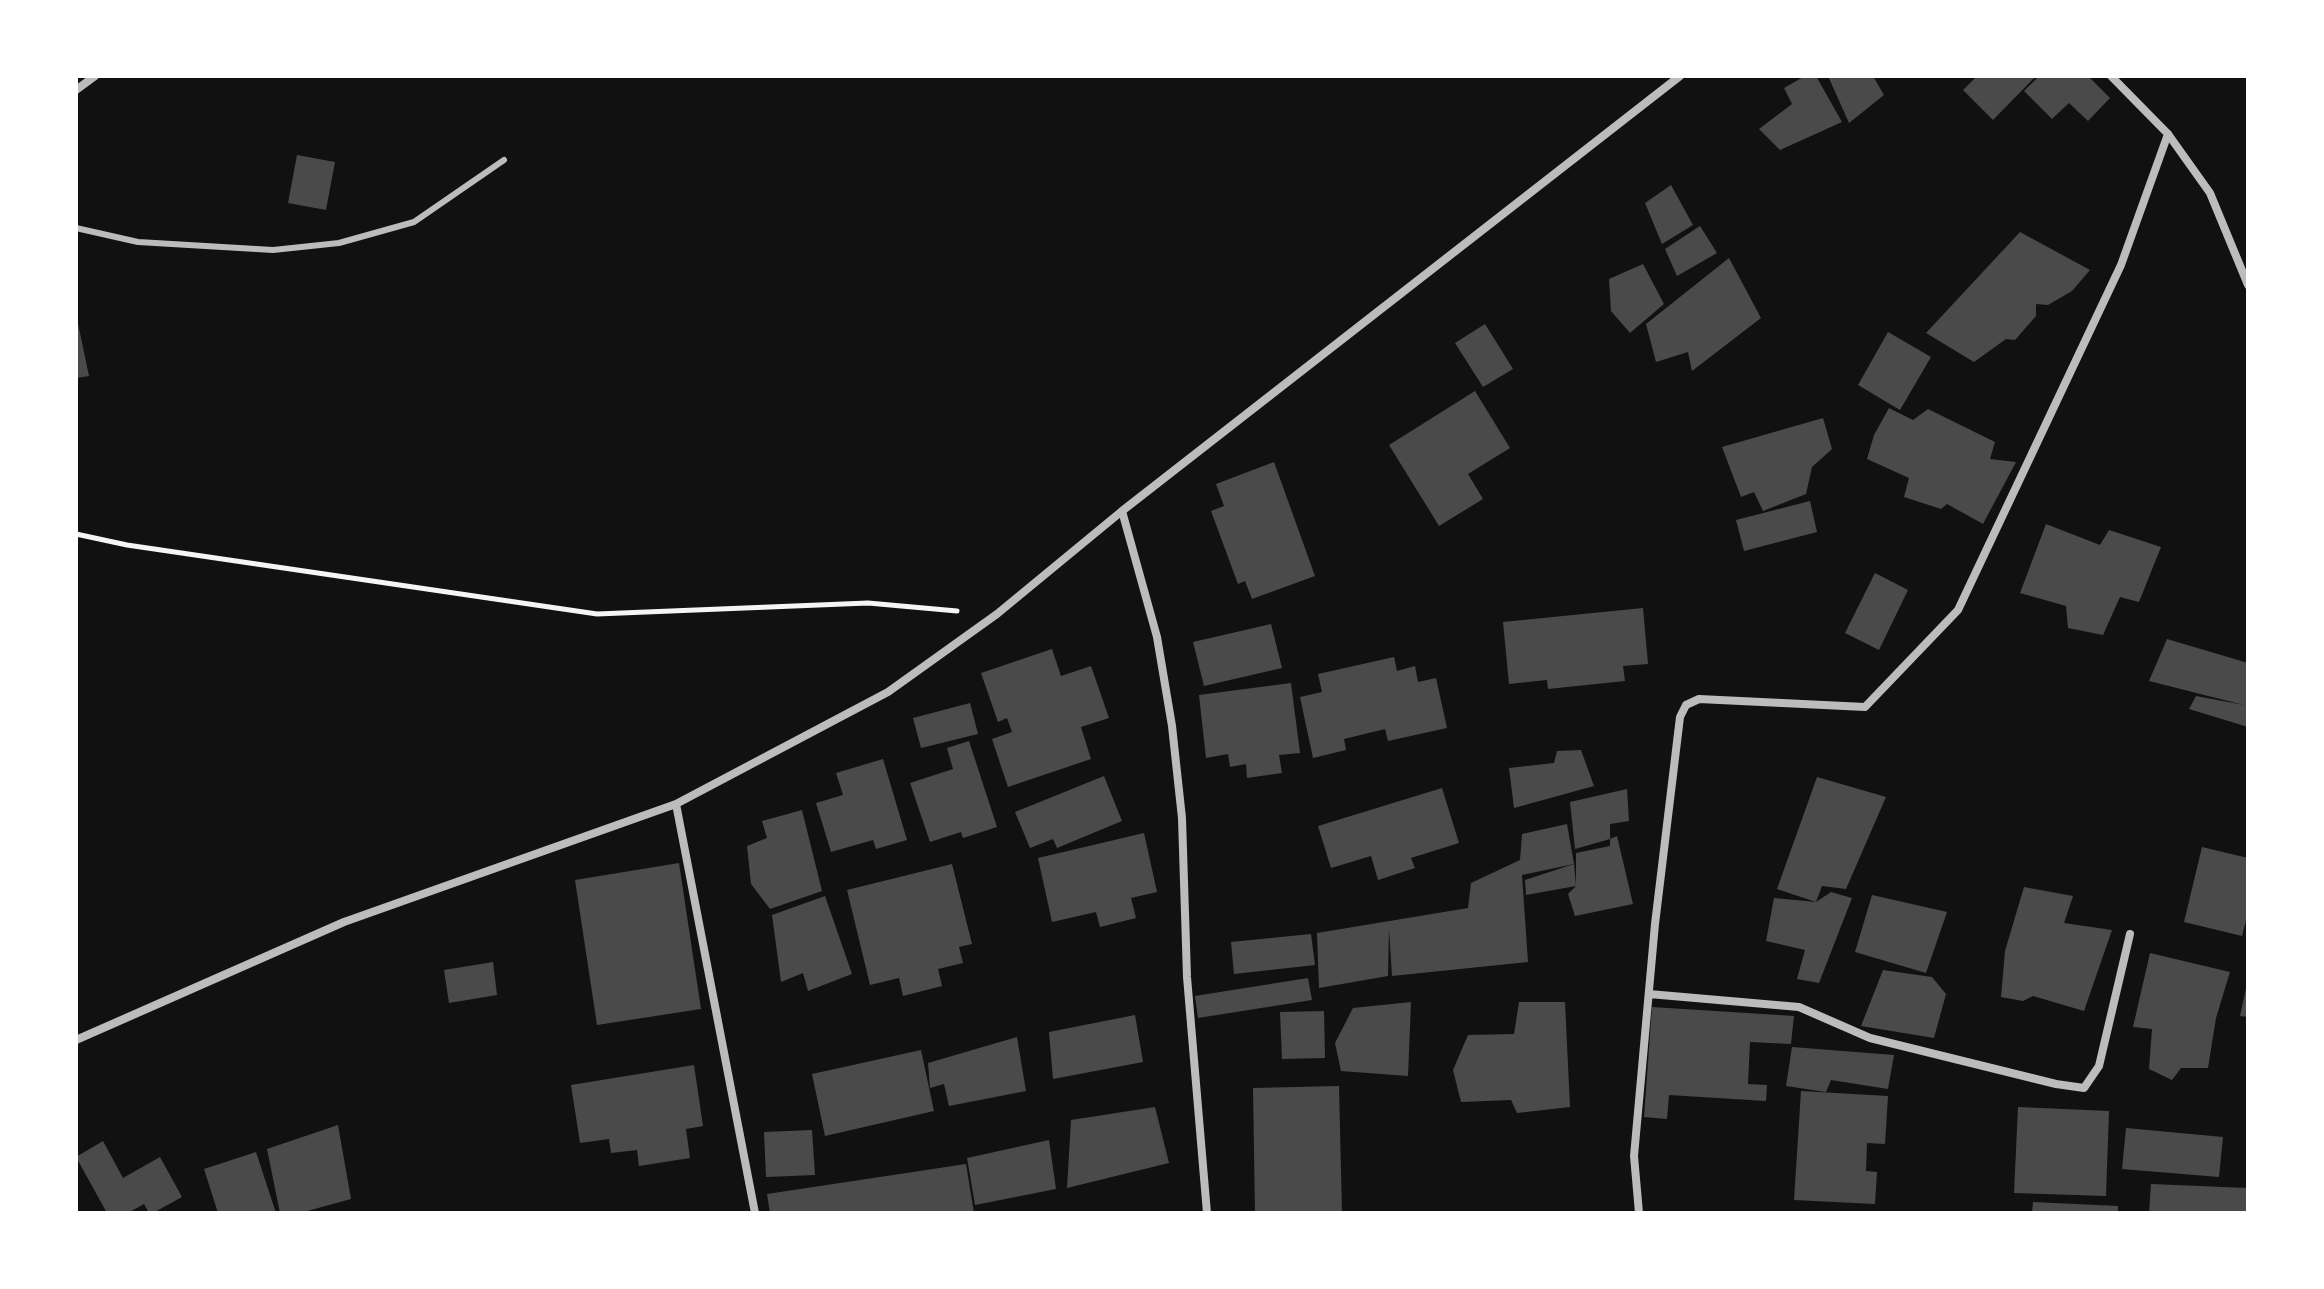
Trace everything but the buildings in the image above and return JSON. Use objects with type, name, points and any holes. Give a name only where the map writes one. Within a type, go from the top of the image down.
[{"type":"street","points":[[76,90],[95,76]]},
{"type":"street","points":[[76,1040],[344,922],[676,804],[888,692],[997,614],[1122,511],[1680,76]]},
{"type":"street","points":[[2111,76],[2168,134],[2210,193],[2248,285]]},
{"type":"street","points":[[1639,1213],[1634,1156],[1680,717],[1686,705],[1699,699],[1865,707],[1958,610],[2121,265],[2168,134]]},
{"type":"street","points":[[1122,511],[1157,637],[1172,726],[1182,818],[1187,977],[1207,1213]]},
{"type":"street","points":[[676,804],[755,1213]]},
{"type":"street","points":[[1649,994],[1799,1007],[1870,1038],[2056,1084],[2084,1088],[2099,1066],[2130,934]]},
{"type":"lane","points":[[76,228],[138,242],[273,250],[339,243],[414,222],[504,160]]},
{"type":"path","points":[[76,534],[143,547],[597,614],[868,603],[997,614]]}]
